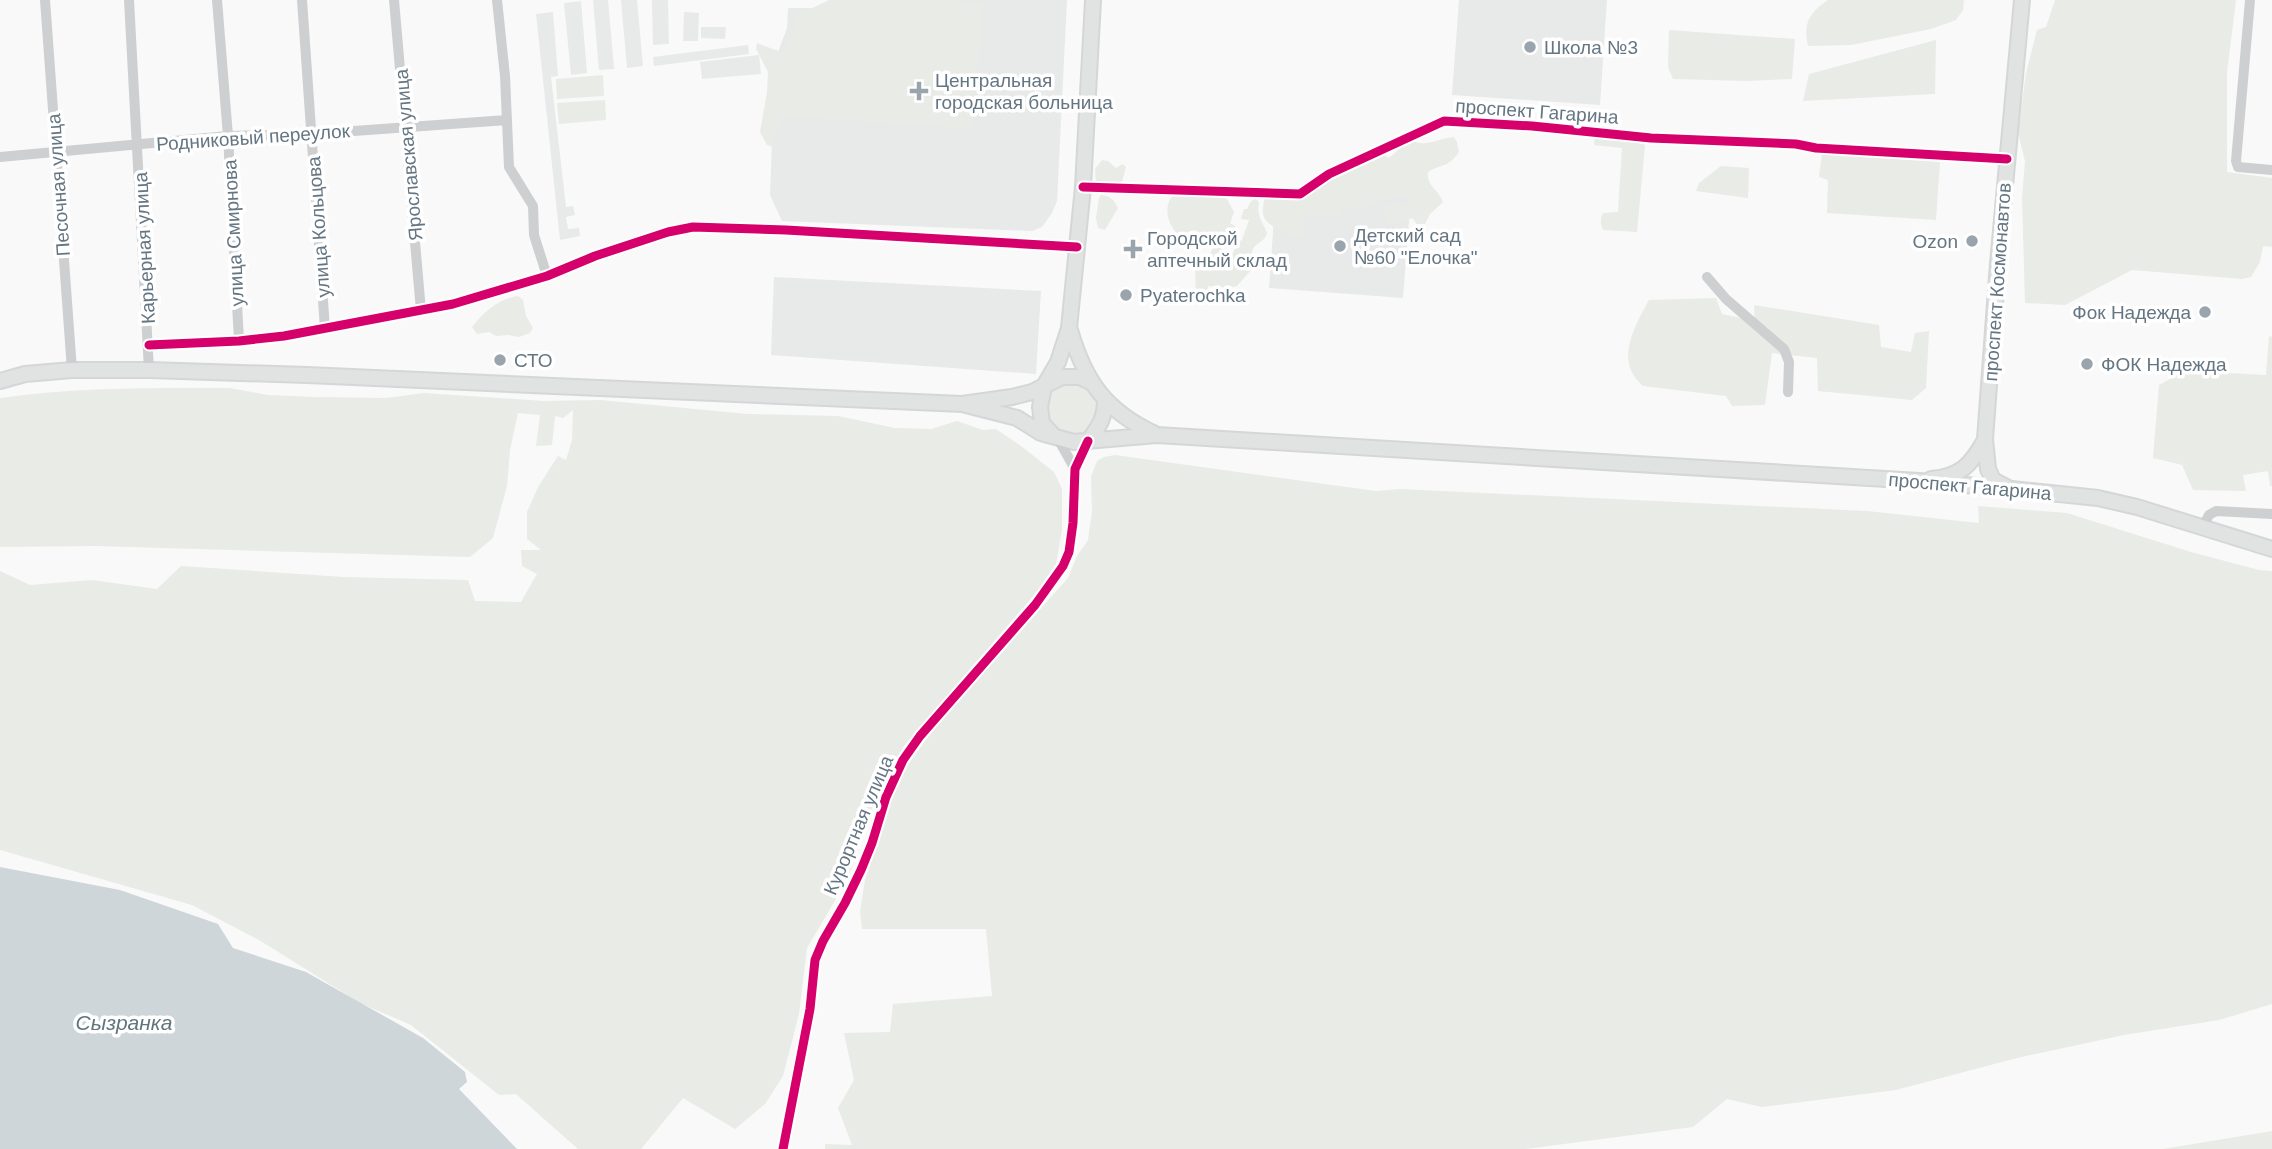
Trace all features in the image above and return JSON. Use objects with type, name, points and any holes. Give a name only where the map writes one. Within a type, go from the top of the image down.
[{"type":"main road","points":[[1058,439],[1042,423],[1040,415],[1044,386],[1058,362],[1069,328],[1083,187],[1093,0]]},
{"type":"main road","name":"проспект Космонавтов","points":[[2012,489],[1993,480],[1988,469],[1985,439],[2022,0]]},
{"type":"main road","points":[[962,404],[1017,418],[1041,433],[1058,439],[1088,441],[1101,425],[1105,414],[1105,400],[1082,365],[1069,328]]},
{"type":"main road","points":[[0,381],[25,374],[72,370],[149,370],[962,404],[1032,392],[1062,377],[1080,377],[1092,383]]},
{"type":"main road","name":"проспект Гагарина","points":[[1105,400],[1131,422],[1157,435]]},
{"type":"main road","name":"проспект Гагарина","points":[[1088,441],[1157,435],[1919,481],[2012,489],[2098,498],[2137,507],[2272,549]]},
{"type":"main road","points":[[1919,481],[1948,478],[1962,471],[1979,451],[1985,439]]},
{"type":"street","name":"Песочная улица","points":[[45,0],[72,370]]},
{"type":"street","name":"Карьерная улица","points":[[129,0],[149,370]]},
{"type":"street","name":"улица Смирнова","points":[[217,0],[228,136],[239,341]]},
{"type":"street","name":"улица Кольцова","points":[[302,0],[325,329]]},
{"type":"street","name":"Ярославская улица","points":[[394,0],[421,311]]},
{"type":"street","points":[[497,0],[509,167],[533,206],[534,235],[547,276]]},
{"type":"street","points":[[2250,0],[2236,161],[2238,167],[2272,170]]},
{"type":"street","name":"Родниковый переулок","points":[[0,157],[228,136],[312,134],[507,120]]},
{"type":"street","name":"проспект Гагарина","points":[[1083,187],[1300,194],[1329,174],[1444,121],[1544,127],[1651,138],[2007,159]]},
{"type":"street","points":[[149,345],[239,341],[325,329],[421,311],[485,296],[668,232],[693,227],[794,230],[1077,247]]},
{"type":"street","points":[[1707,278],[1726,299],[1784,349],[1789,362],[1788,392]]},
{"type":"street","points":[[1058,439],[1075,469]]},
{"type":"street","name":"Курортная улица","points":[[783,1149],[810,1009],[815,960],[823,941],[861,870],[886,797],[903,760],[920,736],[1035,605],[1063,566],[1069,552],[1073,523],[1075,469],[1088,441]]},
{"type":"street","points":[[2202,528],[2216,511],[2272,514]]},
{"type":"shaded area","points":[[593,0],[608,0],[614,69],[599,70]]},
{"type":"shaded area","points":[[621,0],[637,0],[643,66],[627,68]]},
{"type":"shaded area","points":[[652,0],[668,0],[669,44],[653,45]]},
{"type":"shaded area","points":[[829,0],[948,0],[982,3],[973,129],[785,116],[779,123],[773,147],[767,145],[760,132],[768,72],[756,49],[757,43],[781,52],[787,50],[798,15]]},
{"type":"shaded area","name":"Центральная городская больница","points":[[850,0],[1067,0],[1057,201],[1042,227],[1032,231],[782,221],[770,195],[775,60],[787,28],[788,8],[850,8]]},
{"type":"shaded area","name":"Школа №3","points":[[1459,0],[1607,0],[1600,105],[1452,95]]},
{"type":"shaded area","points":[[1828,0],[1964,0],[1963,10],[1956,20],[1931,29],[1851,45],[1808,46],[1806,31],[1809,19],[1816,9]]},
{"type":"shaded area","points":[[2055,0],[2236,0],[2227,72],[2227,172],[2272,178],[2272,247],[2263,246],[2260,262],[2251,277],[2242,279],[2132,270],[2065,305],[2025,303],[2022,198],[2025,161],[2018,133],[2026,73],[2037,30],[2046,27]]},
{"type":"shaded area","points":[[581,1],[587,73],[571,75],[564,3]]},
{"type":"shaded area","points":[[553,12],[558,76],[551,77],[566,207],[573,206],[575,215],[566,217],[568,229],[579,228],[580,236],[560,240],[536,14]]},
{"type":"shaded area","points":[[684,12],[699,13],[698,41],[683,41]]},
{"type":"shaded area","points":[[701,27],[726,27],[725,39],[701,38]]},
{"type":"shaded area","points":[[1669,30],[1795,39],[1792,79],[1673,79],[1668,67]]},
{"type":"shaded area","points":[[1936,40],[1935,94],[1803,101],[1809,74]]},
{"type":"shaded area","points":[[748,45],[749,54],[654,66],[653,57]]},
{"type":"shaded area","points":[[759,55],[761,74],[702,79],[700,62]]},
{"type":"shaded area","points":[[603,75],[604,96],[557,99],[556,79]]},
{"type":"shaded area","points":[[605,100],[606,120],[559,124],[557,103]]},
{"type":"shaded area","points":[[1595,135],[1627,139],[1645,145],[1637,232],[1602,228],[1603,213],[1618,212],[1622,148],[1594,145]]},
{"type":"shaded area","points":[[1454,137],[1459,152],[1448,163],[1428,172],[1429,181],[1443,202],[1430,214],[1425,224],[1417,224],[1412,218],[1396,225],[1388,222],[1383,209],[1391,203],[1404,207],[1409,203],[1408,197],[1378,200],[1373,206],[1342,209],[1342,216],[1307,216],[1304,221],[1305,236],[1302,239],[1295,238],[1265,220],[1263,210],[1266,194],[1301,196],[1329,175],[1382,152],[1388,158],[1408,142],[1423,143]]},
{"type":"shaded area","points":[[1822,154],[1940,162],[1936,220],[1827,213],[1828,180],[1819,177]]},
{"type":"shaded area","points":[[1102,160],[1108,161],[1116,168],[1122,164],[1126,167],[1122,182],[1109,185],[1096,182],[1095,169]]},
{"type":"shaded area","points":[[1721,166],[1749,168],[1748,198],[1696,191],[1699,183]]},
{"type":"shaded area","name":"Детский сад №60 \"Елочка\"","points":[[1412,184],[1403,298],[1269,288],[1275,203]]},
{"type":"shaded area","points":[[1180,194],[1227,199],[1234,212],[1230,223],[1235,226],[1235,231],[1220,239],[1210,238],[1194,230],[1179,235],[1170,222],[1167,211],[1172,196]]},
{"type":"shaded area","points":[[1101,195],[1112,199],[1118,208],[1105,230],[1098,228],[1096,218]]},
{"type":"shaded area","points":[[1256,199],[1267,233],[1254,247],[1252,254],[1265,266],[1260,270],[1252,269],[1237,286],[1208,286],[1208,294],[1204,299],[1196,297],[1195,265],[1207,258],[1214,247],[1220,247],[1226,257],[1231,257],[1238,242],[1242,240],[1249,220],[1241,219],[1244,209]]},
{"type":"shaded area","points":[[774,277],[1041,291],[1036,374],[771,355]]},
{"type":"shaded area","points":[[518,296],[523,300],[526,316],[533,328],[530,333],[519,337],[496,336],[489,332],[477,334],[472,327],[487,311],[504,300]]},
{"type":"shaded area","points":[[1716,298],[1722,314],[1755,321],[1754,305],[1879,325],[1881,347],[1911,352],[1915,333],[1929,331],[1926,388],[1912,400],[1818,391],[1817,358],[1772,353],[1765,405],[1732,406],[1726,396],[1643,386],[1634,377],[1628,355],[1633,333],[1649,300]]},
{"type":"shaded area","points":[[2269,336],[2272,337],[2272,486],[2268,471],[2243,475],[2246,491],[2193,490],[2182,465],[2153,458],[2159,385],[2181,373],[2192,371],[2266,375]]},
{"type":"shaded area","points":[[1070,379],[1095,390],[1101,407],[1090,429],[1078,436],[1068,436],[1059,431],[1052,424],[1045,404],[1048,394],[1055,386]]},
{"type":"shaded area","points":[[229,388],[268,395],[315,397],[386,398],[424,393],[544,401],[600,400],[747,414],[838,416],[895,428],[931,429],[957,421],[983,430],[996,429],[1054,472],[1062,489],[1062,530],[1056,564],[1041,587],[903,747],[875,803],[843,887],[807,948],[799,1014],[783,1076],[765,1104],[735,1129],[683,1098],[641,1149],[578,1149],[516,1094],[499,1095],[411,1025],[360,1003],[259,940],[192,905],[0,850],[0,571],[30,585],[92,580],[157,589],[181,566],[344,577],[468,580],[475,601],[521,602],[537,574],[522,566],[521,550],[541,550],[527,539],[527,512],[538,487],[558,456],[566,460],[572,440],[573,410],[563,418],[555,416],[552,445],[536,446],[540,415],[518,413],[510,450],[507,486],[493,538],[470,557],[96,546],[0,547],[0,398],[86,390]]},
{"type":"shaded area","points":[[1115,455],[1376,491],[1400,489],[1867,511],[1979,523],[1978,506],[2067,513],[2191,552],[2272,571],[2272,1004],[2219,1020],[2124,1035],[2017,1058],[1896,1090],[1762,1107],[1727,1099],[1693,1127],[1526,1149],[825,1149],[825,1144],[852,1145],[838,1108],[854,1080],[844,1033],[890,1032],[893,1004],[992,996],[986,929],[862,929],[860,912],[865,880],[893,795],[906,767],[936,726],[1068,578],[1077,556],[1088,540],[1092,511],[1091,477],[1097,461]]},
{"type":"shaded area","points":[[2272,1131],[2272,1149],[2163,1149]]},
{"type":"water","name":"Сызранка","points":[[0,867],[120,890],[218,924],[233,948],[306,972],[423,1038],[465,1072],[467,1082],[459,1089],[517,1149],[0,1149]]},
{"type":"cycle path","points":[[1083,187],[1300,194],[1329,174],[1444,121],[1532,126],[1651,138],[1796,144],[1816,148],[2007,159]]},
{"type":"cycle path","points":[[149,345],[284,336],[453,304],[547,276],[595,256],[668,232],[693,227],[1077,247]]},
{"type":"cycle path","points":[[783,1149],[810,1009],[815,960],[823,941],[861,870],[886,797],[903,760],[920,736],[1035,605],[1063,566],[1069,552],[1073,523],[1075,469],[1088,441]]},
{"type":"place","name":"Школа №3","points":[[1530,47]]},
{"type":"place","name":"Центральная городская больница","points":[[919,91]]},
{"type":"place","name":"Ozon","points":[[1972,241]]},
{"type":"place","name":"Детский сад №60 \"Елочка\"","points":[[1340,246]]},
{"type":"place","name":"Городской аптечный склад","points":[[1133,249]]},
{"type":"place","name":"Pyaterochka","points":[[1126,295]]},
{"type":"place","name":"Фок Надежда","points":[[2205,312]]},
{"type":"place","name":"СТО","points":[[500,360]]},
{"type":"place","name":"ФОК Надежда","points":[[2087,364]]}]
